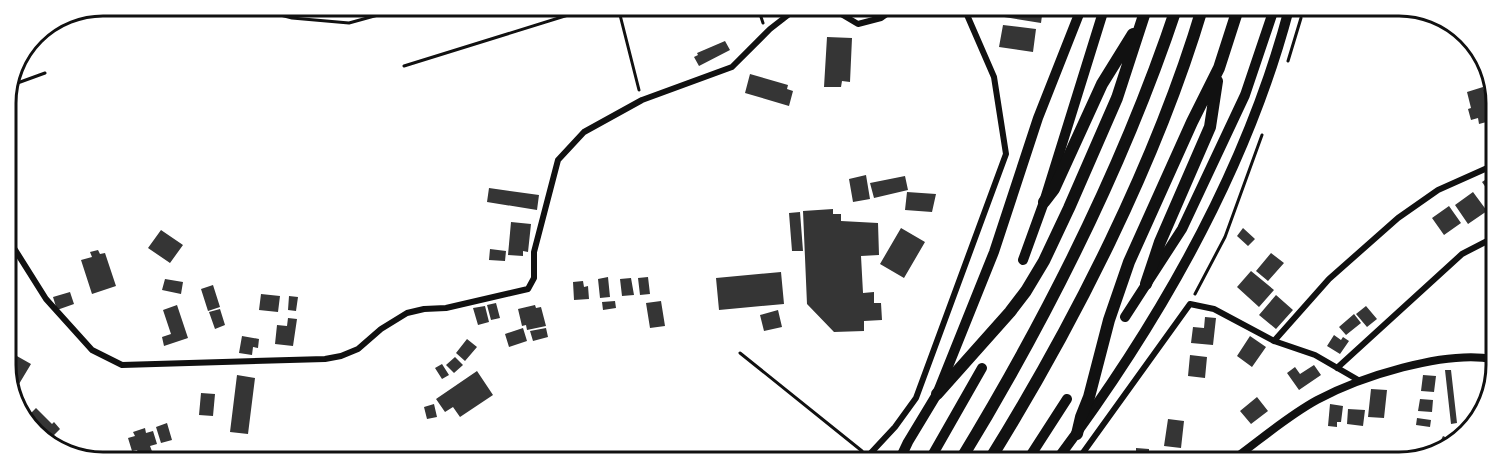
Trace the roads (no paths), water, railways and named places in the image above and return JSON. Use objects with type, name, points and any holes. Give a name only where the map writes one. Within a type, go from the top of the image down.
[{"type":"highway","points":[[904,451],[937,394],[994,252],[1038,118],[1078,16]]},
{"type":"highway","points":[[1023,260],[1044,202],[1102,16]]},
{"type":"highway","points":[[1044,202],[1054,189],[1102,84],[1142,16]]},
{"type":"highway","points":[[937,394],[1010,312],[1044,261],[1070,208],[1117,98],[1143,16]]},
{"type":"highway","points":[[966,451],[995,404],[1064,278],[1100,203],[1155,70],[1174,16]]},
{"type":"highway","points":[[995,451],[1074,310],[1118,223],[1171,100],[1200,16]]},
{"type":"highway","points":[[1077,434],[1125,272],[1192,122],[1219,68],[1236,16]]},
{"type":"highway","points":[[1125,317],[1182,230],[1245,95],[1272,16]]},
{"type":"highway","points":[[1064,451],[1118,374],[1170,290],[1205,224],[1247,134],[1278,50],[1287,16]]},
{"type":"highway","points":[[1146,284],[1160,242],[1210,127],[1219,68]]},
{"type":"highway","points":[[934,451],[982,368]]},
{"type":"highway","points":[[1033,451],[1067,399]]},
{"type":"street","points":[[16,252],[46,299],[92,350],[122,365],[325,360],[341,356],[358,350],[381,329],[407,313],[424,309],[446,308],[528,289],[534,278],[534,252],[558,160],[584,132],[642,100],[732,67],[770,29],[787,16]]},
{"type":"street","points":[[844,16],[858,24],[884,16]]},
{"type":"street","points":[[874,451],[916,398],[1006,154],[994,77],[967,16]]},
{"type":"street","points":[[1274,341],[1329,279],[1398,218],[1437,190],[1486,169]]},
{"type":"street","points":[[1337,368],[1462,254],[1486,242]]},
{"type":"street","points":[[1084,451],[1190,304],[1214,309],[1274,341],[1315,355],[1360,382]]},
{"type":"street","points":[[1244,451],[1291,416],[1316,401],[1360,382],[1434,361],[1460,357],[1486,359]]}]
